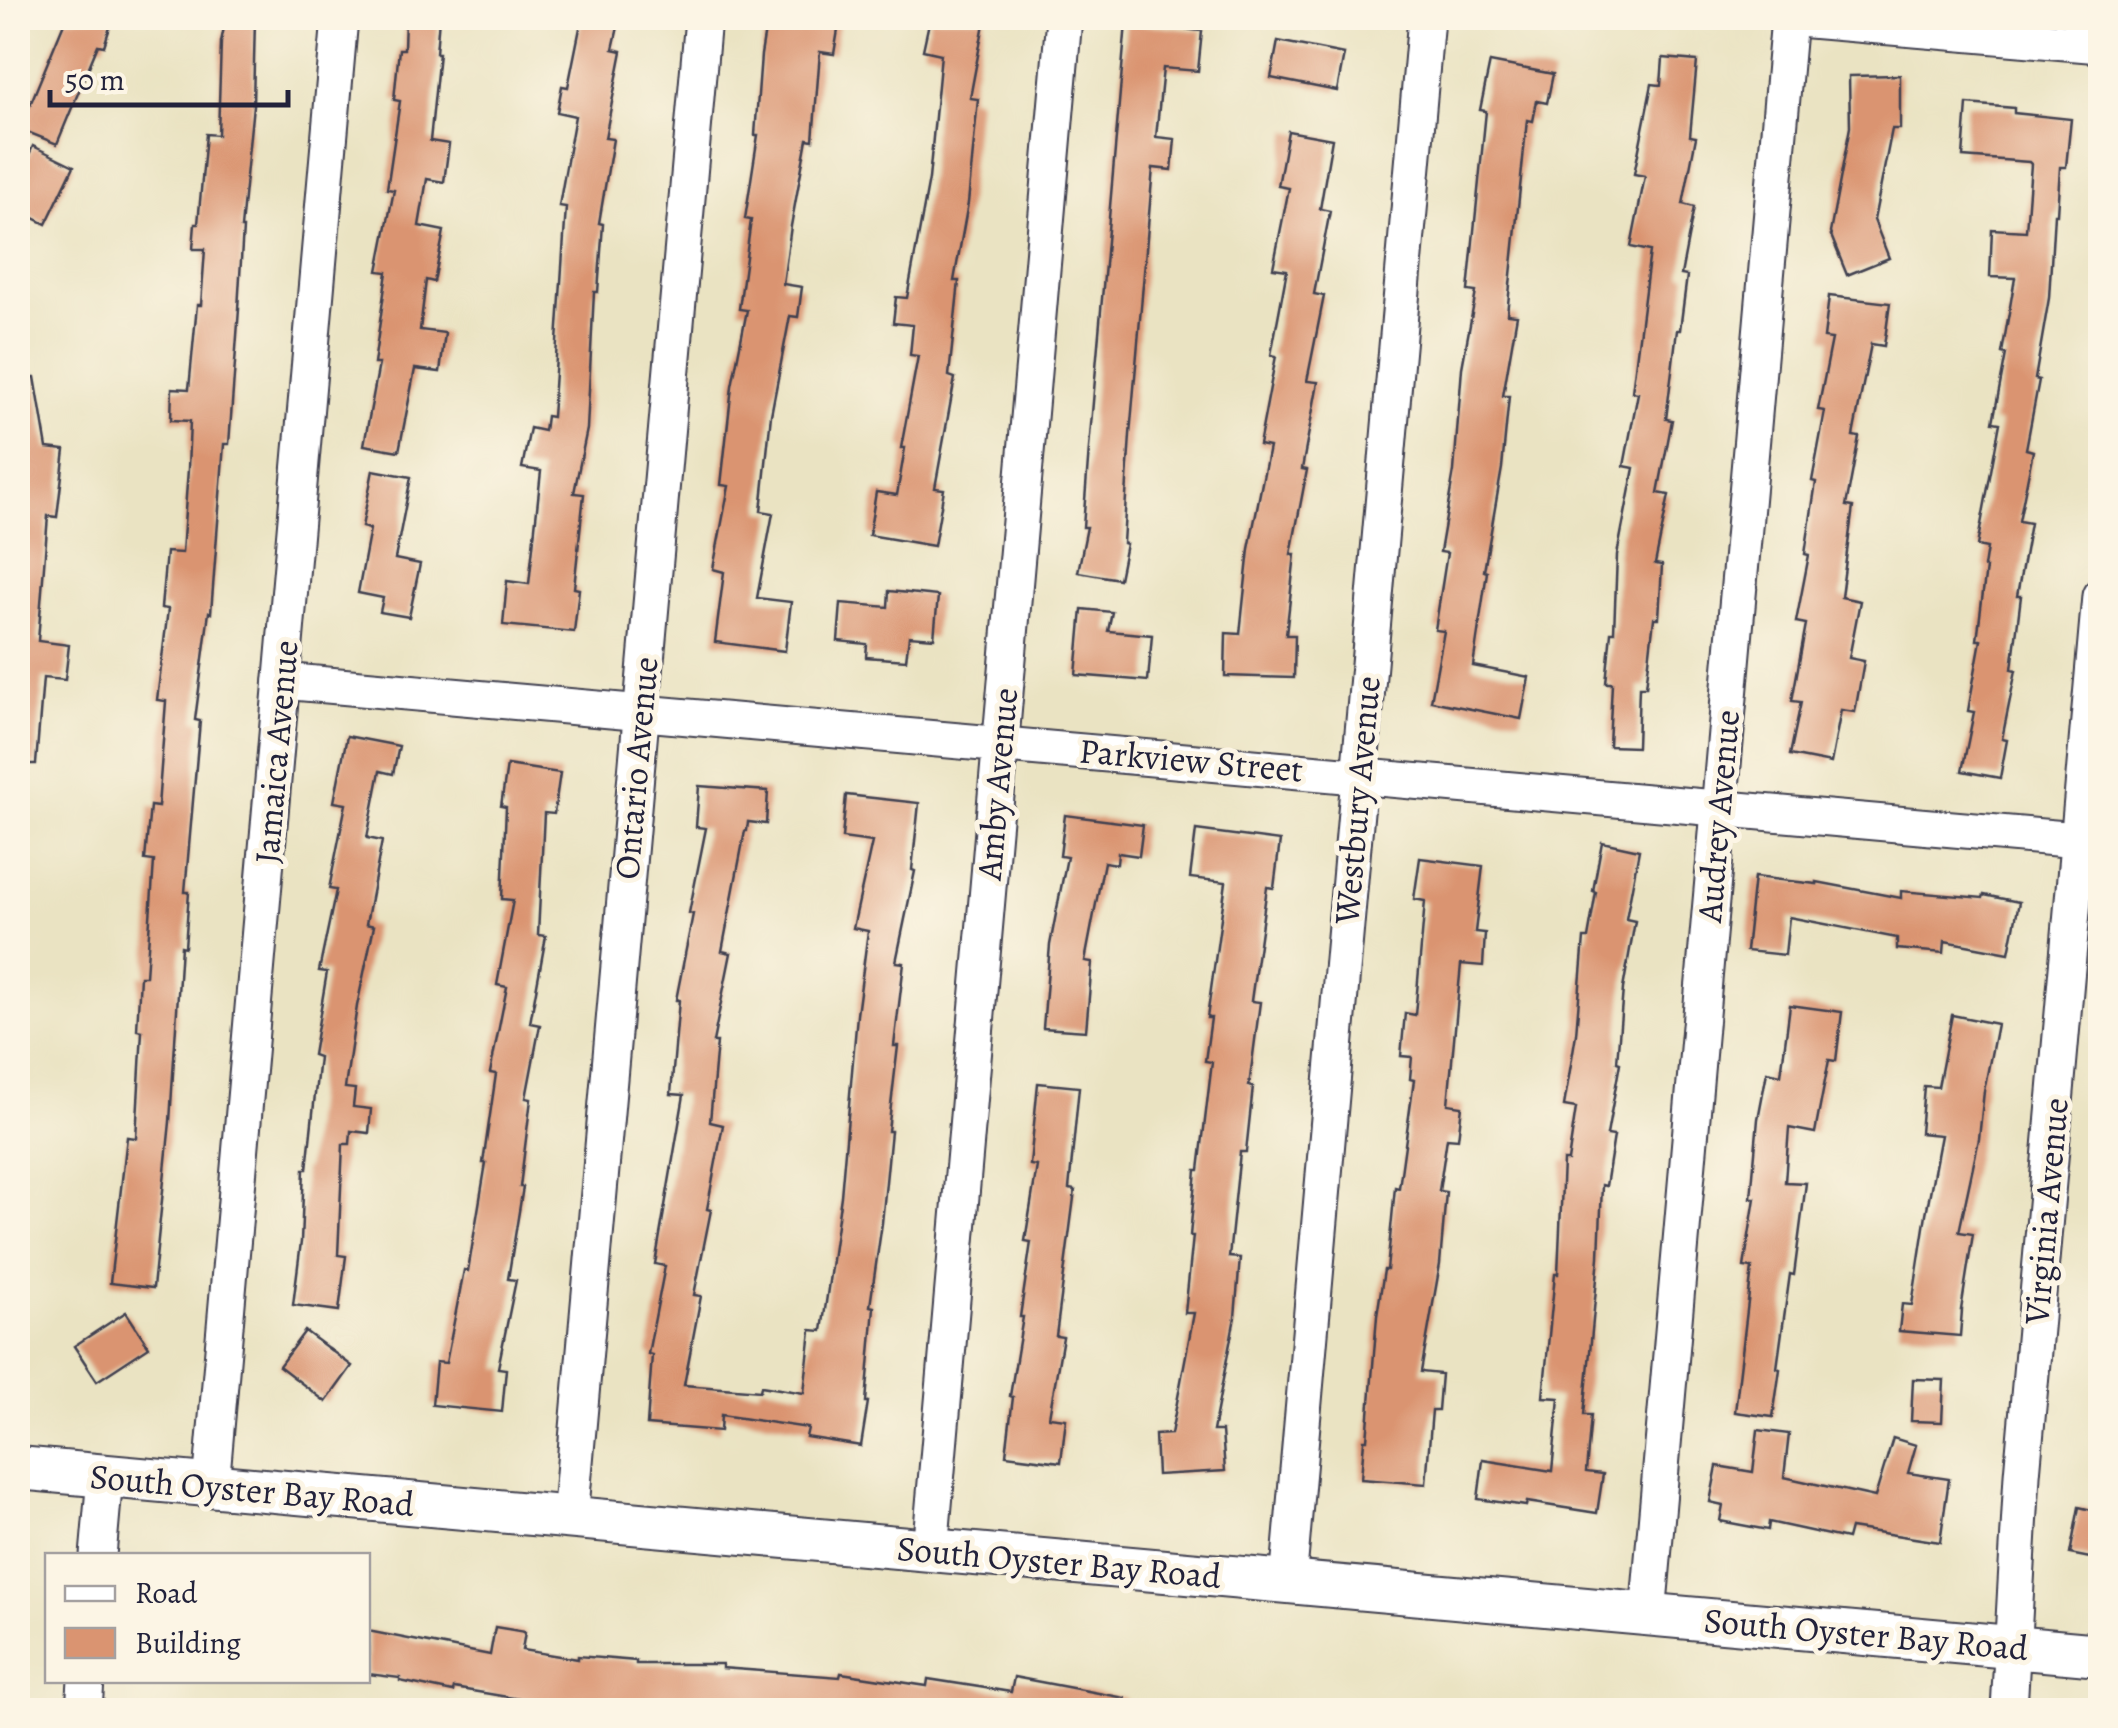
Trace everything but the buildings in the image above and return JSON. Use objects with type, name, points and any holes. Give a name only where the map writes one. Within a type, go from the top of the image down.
[{"type":"main road","name":"South Oyster Bay Road","points":[[18,1468],[2100,1655]]},
{"type":"street","name":"Jamaica Avenue","points":[[212,1486],[340,18]]},
{"type":"street","name":"Ontario Avenue","points":[[570,1518],[703,18]]},
{"type":"street","name":"Amby Avenue","points":[[930,1551],[1064,18]]},
{"type":"street","name":"Westbury Avenue","points":[[1288,1583],[1426,18]]},
{"type":"street","points":[[1788,18],[2100,45]]},
{"type":"street","name":"Audrey Avenue","points":[[1648,1614],[1788,18]]},
{"type":"street","name":"Virginia Avenue","points":[[2009,1710],[2022,1475],[2090,841],[2100,596]]},
{"type":"street","name":"Parkview Street","points":[[282,682],[2090,841]]},
{"type":"street","points":[[98,1553],[104,1476]]},
{"type":"street","points":[[84,1710],[86,1683]]}]
